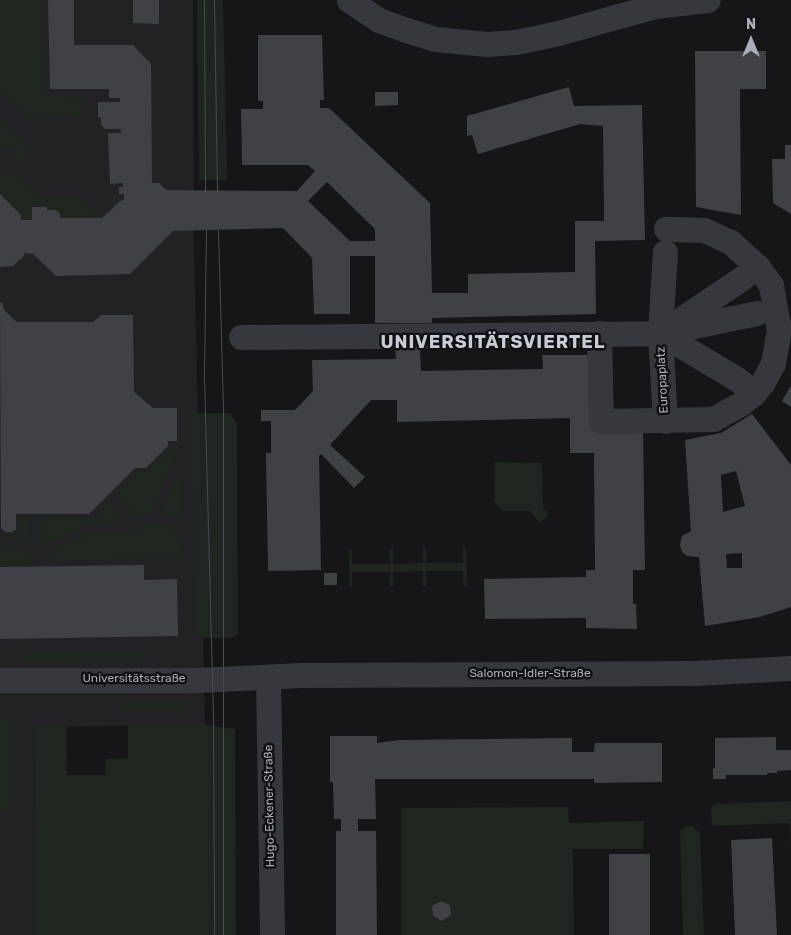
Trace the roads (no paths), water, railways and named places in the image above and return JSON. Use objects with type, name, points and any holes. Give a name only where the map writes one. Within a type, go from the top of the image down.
[{"type":"street","points":[[349,0],[379,20],[413,32],[436,39],[487,44],[516,42],[558,33],[618,14],[655,6],[693,1]]},
{"type":"street","name":"Europaplatz","points":[[704,230],[730,242],[758,267],[771,285],[779,330],[773,364],[754,393],[724,414],[712,419],[665,421],[660,333],[666,240],[704,230]]},
{"type":"street","name":"Europaplatz","points":[[660,333],[742,278]]},
{"type":"street","name":"Europaplatz","points":[[660,333],[757,312]]},
{"type":"street","points":[[599,333],[601,421],[665,421]]},
{"type":"street","points":[[241,337],[660,333]]},
{"type":"street","name":"Europaplatz","points":[[660,333],[737,379],[754,393]]},
{"type":"street","name":"Salomon-Idler-Straße","points":[[268,676],[695,673],[791,668]]},
{"type":"street","name":"Universitätsstraße","points":[[0,680],[197,680],[268,676]]},
{"type":"street","name":"Hugo-Eckener-Straße","points":[[268,676],[272,935]]},
{"type":"tram line","points":[[204,0],[205,191]]},
{"type":"tram line","points":[[214,0],[217,191]]},
{"type":"tram line","points":[[206,230],[204,375],[213,716],[214,935]]},
{"type":"tram line","points":[[218,230],[223,411],[223,935]]},
{"type":"district","name":"UNIVERSITÄTSVIERTEL","points":[[493,342]]}]
